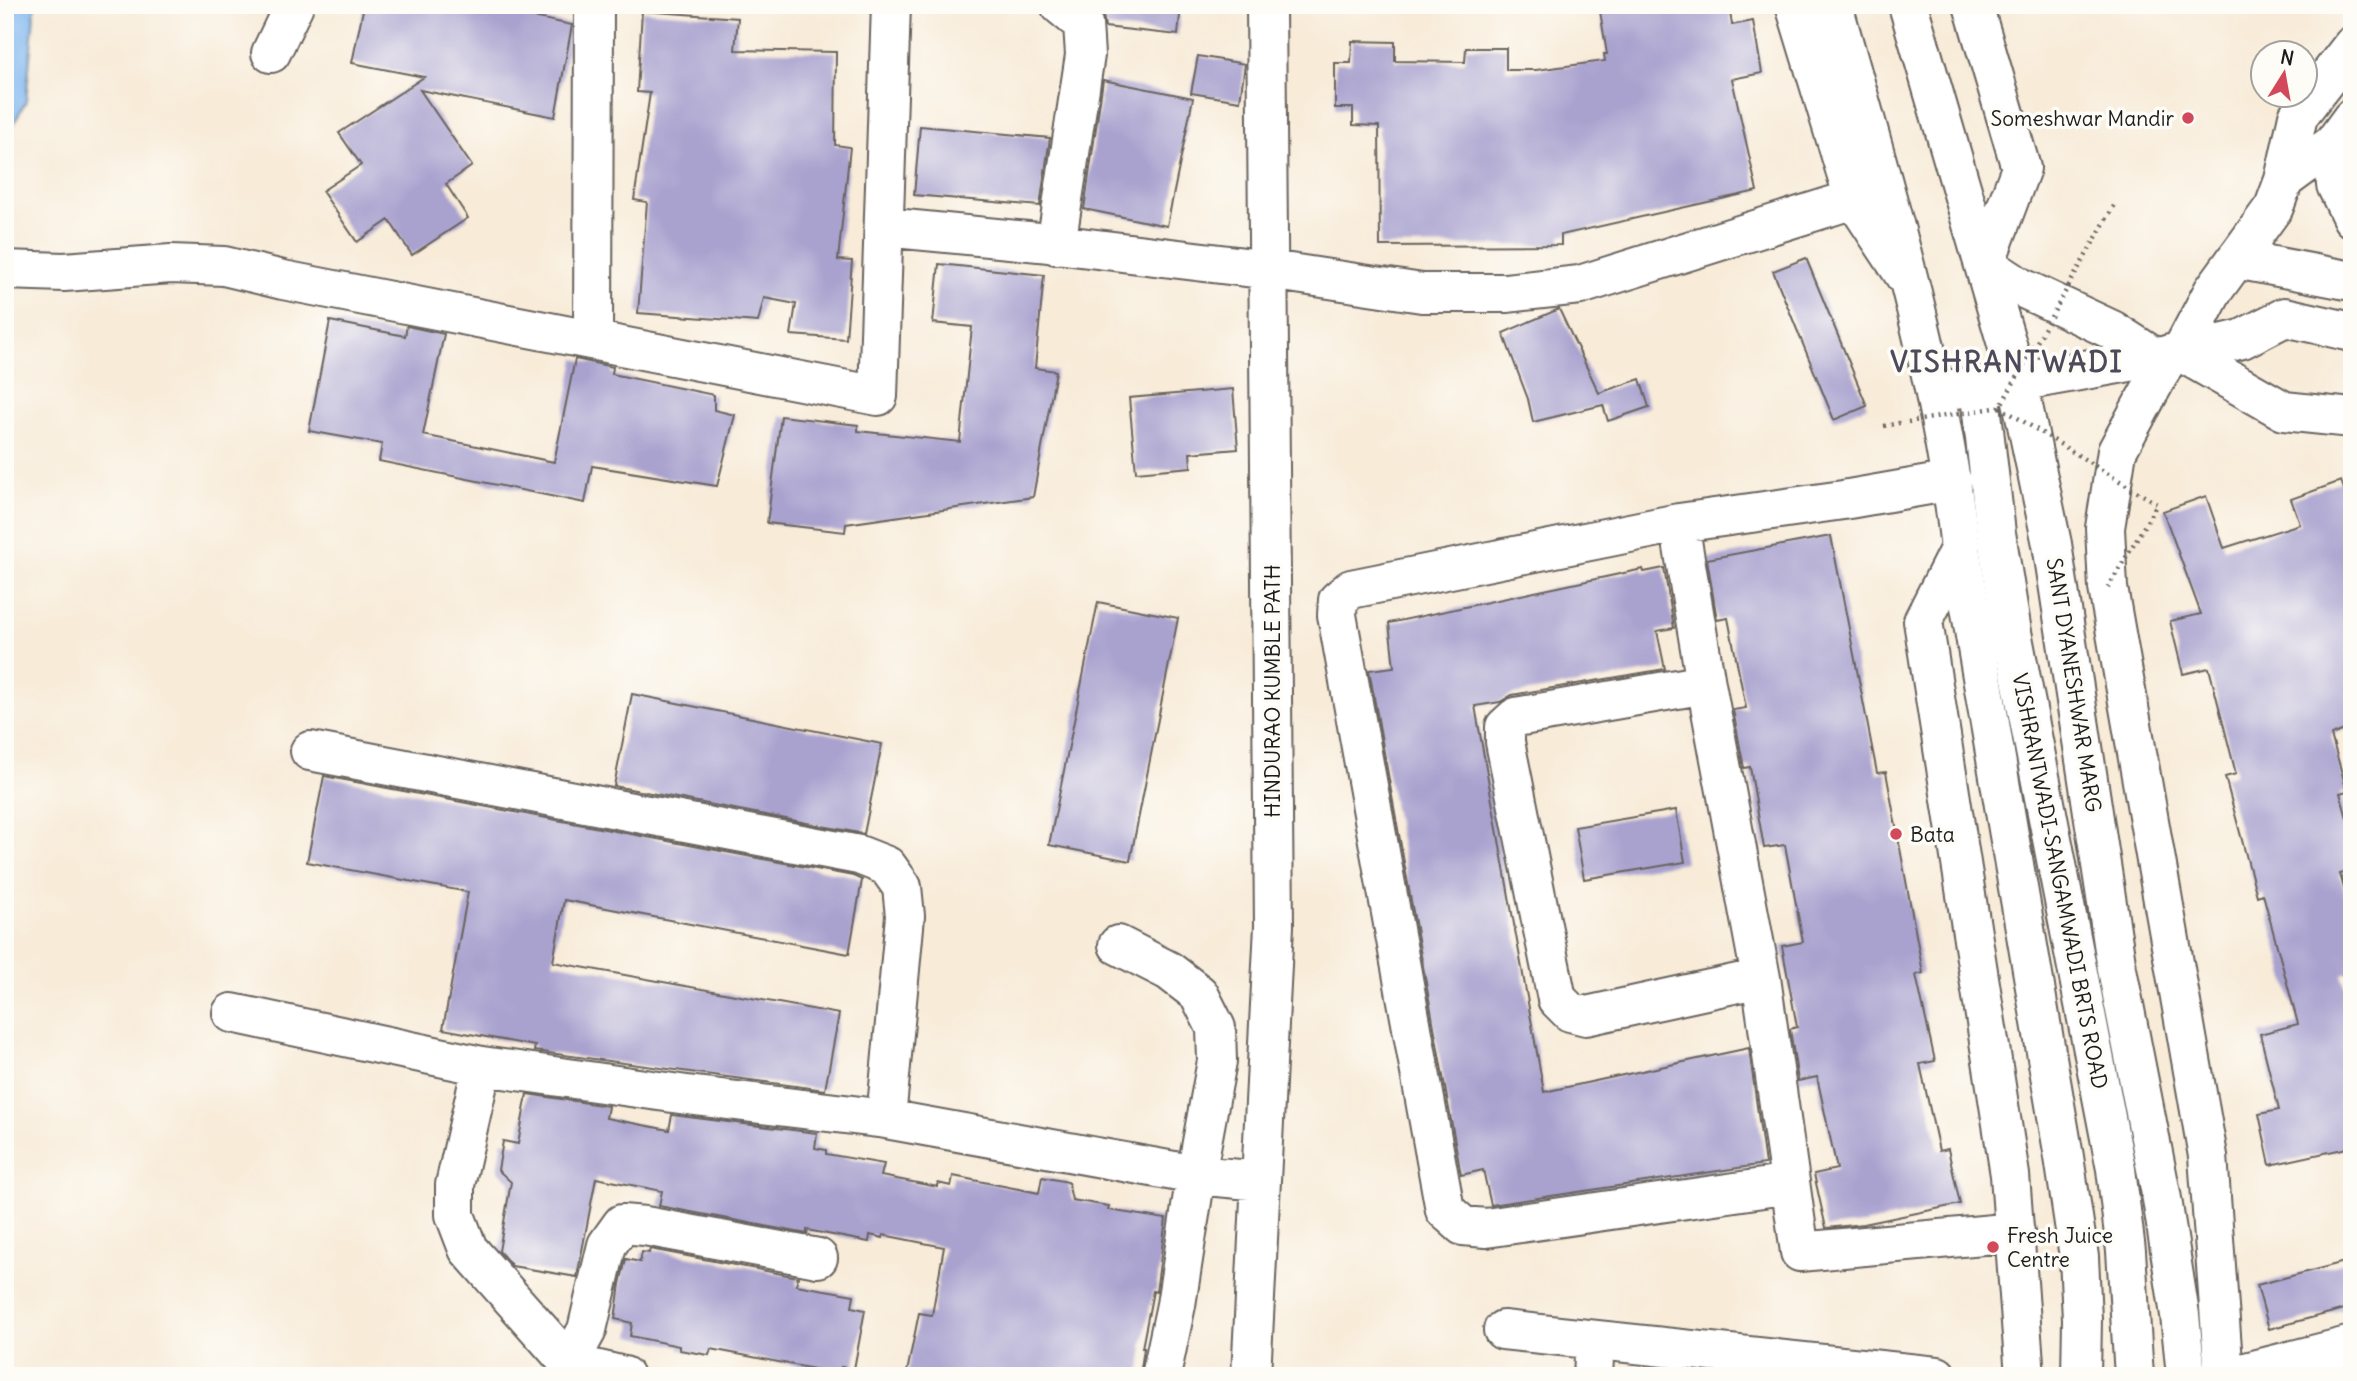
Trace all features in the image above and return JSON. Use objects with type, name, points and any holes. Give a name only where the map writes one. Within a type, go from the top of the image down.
[{"type":"street","points":[[271,53],[294,5]]},
{"type":"street","points":[[593,340],[594,5]]},
{"type":"street","points":[[5,270],[64,272],[172,264],[224,266],[878,396],[891,5]]},
{"type":"street","points":[[1056,245],[1085,55],[1083,24],[1060,5]]},
{"type":"street","name":"HINDURAO KUMBLE PATH","points":[[1251,1376],[1274,926],[1266,5]]},
{"type":"street","points":[[1796,5],[1854,199],[1908,281]]},
{"type":"street","points":[[1833,5],[1892,214],[1935,391],[1952,481],[1960,548],[2079,1257],[2081,1376]]},
{"type":"street","name":"SANT DYANESHWAR MARG","points":[[1908,5],[1985,264],[1999,392],[2052,544],[2117,969],[2162,1199],[2186,1376]]},
{"type":"street","points":[[1973,5],[2021,168],[1985,264],[2020,287],[2168,354],[2284,411],[2352,418]]},
{"type":"street","points":[[2352,46],[2298,116],[2284,180],[2274,207],[2168,354],[2118,451],[2105,528],[2108,588],[2208,1156],[2227,1376],[2352,1345]]},
{"type":"street","points":[[2284,180],[2342,131]]},
{"type":"street","points":[[2342,131],[2336,185],[2352,218]]},
{"type":"street","points":[[884,227],[1270,270],[1422,293],[1506,293],[1580,285],[1854,199]]},
{"type":"street","points":[[2236,259],[2352,281]]},
{"type":"street","points":[[1935,391],[1999,392],[2168,354],[2196,351],[2242,339],[2285,317],[2352,332]]},
{"type":"street","name":"VISHRANTWADI-SANGAMWADI BRTS ROAD","points":[[1999,392],[1996,533],[2012,632],[2116,1169],[2126,1251],[2134,1376]]},
{"type":"street","points":[[1790,1184],[1486,1228],[1463,1226],[1445,1210],[1337,615],[1338,600],[1351,589],[1679,523],[1843,500],[1952,481]]},
{"type":"street","points":[[1679,523],[1761,978],[1800,1252],[2015,1232]]},
{"type":"street","points":[[1960,548],[1923,621],[2010,1175],[2025,1376]]},
{"type":"street","points":[[1706,684],[1516,717],[1505,727],[1505,743],[1558,999],[1570,1012],[1586,1016],[1761,978]]},
{"type":"street","points":[[310,751],[859,855],[887,866],[902,887],[905,916],[886,1119]]},
{"type":"street","points":[[1118,945],[1169,971],[1199,994],[1216,1028],[1217,1060],[1176,1306],[1161,1376]]},
{"type":"street","points":[[232,1013],[482,1066],[886,1119],[1196,1175],[1261,1181]]},
{"type":"street","points":[[482,1066],[454,1185],[454,1215],[468,1249],[569,1369],[624,1376]]},
{"type":"street","points":[[569,1369],[587,1330],[607,1245],[622,1224],[818,1258]]},
{"type":"street","points":[[1503,1330],[1594,1358],[1937,1376]]},
{"type":"path","points":[[1884,426],[1999,392],[2115,204]]},
{"type":"path","points":[[1999,392],[2157,504],[2108,588]]},
{"type":"water","points":[[5,5],[35,5],[26,101],[5,140]]},
{"type":"building","points":[[364,5],[475,5],[572,25],[555,117],[420,90],[472,166],[446,184],[468,218],[412,255],[389,220],[357,242],[322,191],[361,165],[339,133],[424,77],[352,63]]},
{"type":"building","points":[[1095,5],[1181,5],[1178,35],[1105,27],[1103,15]]},
{"type":"building","points":[[1599,5],[1729,5],[1732,25],[1753,21],[1762,73],[1732,79],[1757,191],[1561,235],[1561,245],[1380,246],[1379,126],[1353,125],[1353,108],[1335,108],[1335,63],[1351,63],[1352,41],[1395,42],[1395,61],[1465,62],[1466,48],[1506,48],[1506,70],[1536,70],[1605,61],[1604,54],[1607,54]]},
{"type":"building","points":[[642,11],[738,18],[735,50],[836,52],[835,145],[850,147],[838,260],[852,261],[846,339],[791,335],[796,304],[764,298],[758,322],[638,313],[647,202],[634,200],[650,93],[637,92]]},
{"type":"building","points":[[1198,56],[1245,64],[1240,101],[1191,93]]},
{"type":"building","points":[[1103,80],[1193,98],[1167,226],[1084,209]]},
{"type":"building","points":[[920,126],[1050,138],[1040,206],[914,195]]},
{"type":"building","points":[[1806,258],[1867,406],[1834,420],[1773,271]]},
{"type":"building","points":[[939,264],[1044,275],[1035,368],[1056,371],[1033,497],[846,524],[845,532],[767,523],[781,416],[858,425],[858,431],[960,442],[972,327],[933,323]]},
{"type":"building","points":[[1559,309],[1599,393],[1640,379],[1649,407],[1608,421],[1603,405],[1533,422],[1528,399],[1503,333]]},
{"type":"building","points":[[330,321],[405,336],[407,326],[444,334],[423,435],[554,462],[575,359],[613,367],[612,374],[714,395],[714,410],[735,415],[717,486],[592,466],[585,503],[379,461],[382,444],[309,431]]},
{"type":"building","points":[[1233,389],[1238,449],[1190,453],[1191,467],[1136,472],[1129,398]]},
{"type":"building","points":[[2341,481],[2352,510],[2352,727],[2331,735],[2347,791],[2340,793],[2352,836],[2352,871],[2340,874],[2352,917],[2352,971],[2342,974],[2352,1014],[2352,1147],[2270,1165],[2259,1114],[2279,1110],[2260,1034],[2298,1024],[2263,894],[2257,896],[2225,777],[2236,774],[2209,668],[2183,674],[2170,621],[2201,614],[2163,511],[2206,496],[2224,548],[2300,524],[2291,499]]},
{"type":"building","points":[[1831,536],[1877,773],[1886,772],[1923,973],[1916,975],[1935,1061],[1920,1064],[1939,1151],[1948,1149],[1960,1204],[1864,1224],[1826,1228],[1814,1174],[1837,1169],[1817,1077],[1798,1081],[1790,1029],[1797,1027],[1782,946],[1803,942],[1785,845],[1764,848],[1750,767],[1744,768],[1733,710],[1746,708],[1728,618],[1717,620],[1707,559]]},
{"type":"building","points":[[1664,568],[1674,628],[1657,631],[1665,669],[1512,695],[1500,702],[1475,706],[1544,1092],[1749,1048],[1765,1164],[1491,1205],[1483,1170],[1461,1175],[1369,670],[1394,667],[1389,623],[1643,569],[1644,572]]},
{"type":"building","points":[[1098,602],[1178,618],[1130,861],[1049,845]]},
{"type":"building","points":[[632,694],[882,744],[864,834],[614,786]]},
{"type":"building","points":[[324,776],[853,876],[862,880],[849,954],[564,900],[553,962],[839,1014],[825,1090],[534,1051],[535,1046],[443,1029],[468,892],[307,862]]},
{"type":"building","points":[[1676,810],[1685,862],[1584,879],[1575,827]]},
{"type":"building","points":[[527,1094],[608,1106],[606,1118],[669,1130],[672,1115],[817,1133],[815,1148],[826,1150],[826,1154],[884,1164],[881,1176],[938,1187],[938,1183],[951,1186],[953,1176],[1039,1193],[1042,1177],[1068,1182],[1072,1200],[1109,1206],[1108,1210],[1166,1219],[1156,1292],[1153,1291],[1142,1348],[1140,1376],[929,1376],[907,1372],[919,1313],[932,1315],[944,1247],[883,1235],[883,1238],[870,1235],[869,1242],[807,1230],[807,1234],[659,1206],[662,1191],[596,1178],[577,1277],[512,1266],[499,1251],[511,1182],[498,1170],[503,1141],[518,1144]]},
{"type":"building","points":[[650,1249],[798,1277],[796,1285],[854,1295],[852,1307],[865,1310],[854,1369],[841,1367],[840,1374],[711,1349],[709,1355],[679,1350],[679,1346],[630,1336],[632,1323],[615,1319],[620,1284],[626,1259],[640,1262],[642,1252],[649,1253]]},
{"type":"building","points":[[2352,1260],[2352,1307],[2269,1329],[2257,1285]]},
{"type":"place","name":"Someshwar Mandir","points":[[2188,118]]},
{"type":"place","name":"Bata","points":[[1896,834]]},
{"type":"place","name":"Fresh Juice Centre","points":[[1993,1247]]},
{"type":"district","name":"VISHRANTWADI","points":[[2007,362]]}]
